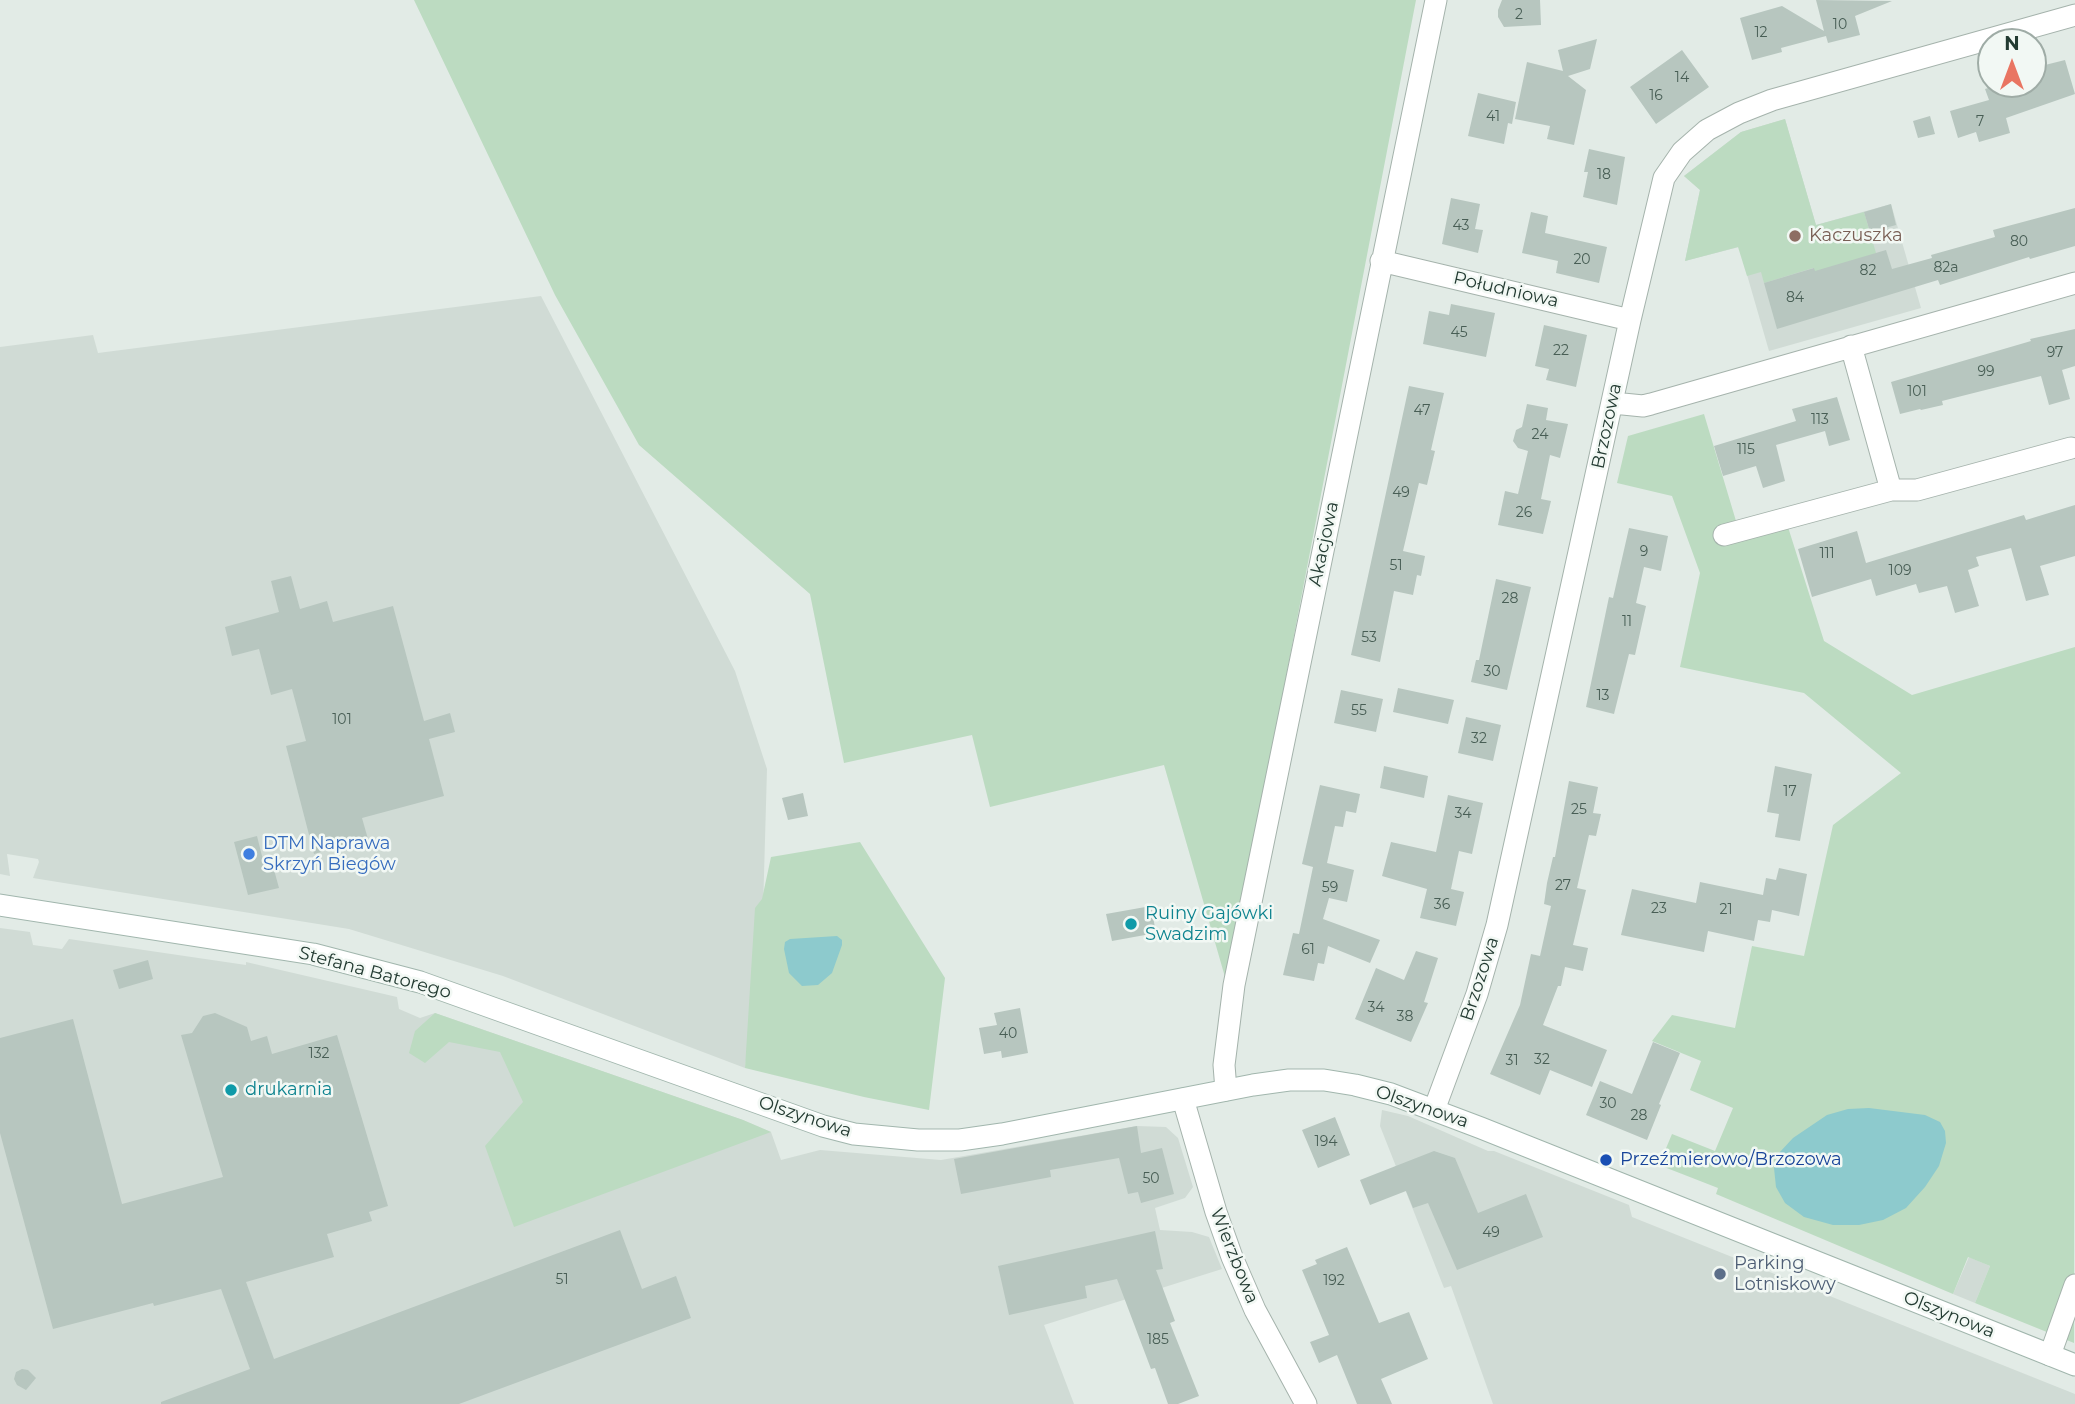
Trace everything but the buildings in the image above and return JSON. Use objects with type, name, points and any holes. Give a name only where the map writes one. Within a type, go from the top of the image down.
[{"type":"street","name":"Akacjowa","points":[[1226,1090],[1224,1065],[1234,985],[1436,0]]},
{"type":"street","name":"Brzozowa","points":[[1434,1110],[1477,993],[1497,925],[1630,320],[1664,178],[1682,152],[1707,130],[1772,100],[2075,15]]},
{"type":"street","name":"Południowa","points":[[1381,261],[1630,320]]},
{"type":"street","points":[[1613,403],[1643,406],[1651,404],[2075,283]]},
{"type":"street","points":[[1851,346],[1891,490]]},
{"type":"street","points":[[1724,535],[1891,490],[1917,490],[2071,449]]},
{"type":"street","name":"Stefana Batorego","points":[[0,905],[326,958],[420,982],[736,1094]]},
{"type":"street","name":"Olszynowa","points":[[736,1094],[823,1126],[854,1134],[918,1140],[1002,1134],[1226,1090],[1289,1080],[1324,1080],[1391,1094],[1434,1110],[2075,1365]]},
{"type":"street","name":"Wierzbowa","points":[[1182,1099],[1232,1257],[1255,1310],[1306,1404]]},
{"type":"street","points":[[2050,1355],[2075,1286]]},
{"type":"shaded area","name":"Kaczuszka","points":[[1785,119],[1816,225],[1891,204],[1921,308],[1769,351],[1739,247],[1685,261],[1700,190],[1684,176],[1741,132]]},
{"type":"shaded area","points":[[541,296],[735,671],[767,769],[763,910],[745,1068],[503,976],[349,929],[33,878],[38,859],[7,854],[10,876],[0,874],[0,347],[93,335],[98,353]]},
{"type":"shaded area","points":[[0,928],[30,932],[33,945],[62,949],[69,939],[246,965],[246,962],[397,997],[399,1009],[420,1018],[435,1013],[743,1120],[771,1132],[781,1160],[820,1150],[941,1160],[1137,1126],[1166,1127],[1178,1138],[1193,1187],[1185,1198],[1155,1208],[1160,1230],[1192,1232],[1209,1237],[1222,1269],[1044,1325],[1074,1404],[0,1404]]},
{"type":"shaded area","points":[[1382,1110],[1408,1116],[1488,1151],[1494,1151],[1629,1205],[1632,1217],[2075,1394],[2075,1404],[1493,1404],[1451,1286],[1444,1288],[1380,1126]]},
{"type":"shaded area","points":[[1969,1257],[1990,1266],[1975,1303],[1953,1294]]},
{"type":"green space","points":[[414,0],[1416,0],[1227,984],[1164,765],[990,807],[972,735],[844,763],[810,594],[639,445],[555,295]]},
{"type":"green space","name":"Kaczuszka","points":[[1785,119],[1816,225],[1864,212],[1876,253],[1819,287],[1813,268],[1764,283],[1761,272],[1747,276],[1738,247],[1685,261],[1700,190],[1684,176],[1741,132]]},
{"type":"green space","points":[[1704,414],[1736,521],[1782,508],[1824,641],[1912,695],[2075,647],[2074,1343],[1975,1303],[1990,1266],[1968,1257],[1953,1294],[1716,1194],[1718,1188],[1659,1165],[1672,1134],[1715,1151],[1733,1108],[1690,1090],[1701,1061],[1652,1041],[1672,1015],[1735,1028],[1752,946],[1804,956],[1833,825],[1901,773],[1804,693],[1680,667],[1700,573],[1672,496],[1617,483],[1628,436]]},
{"type":"green space","points":[[860,842],[945,978],[929,1110],[745,1068],[755,908],[762,899],[771,857]]},
{"type":"green space","points":[[435,1013],[771,1132],[514,1227],[485,1146],[523,1102],[500,1052],[449,1042],[425,1063],[409,1053],[415,1031]]},
{"type":"water","points":[[837,936],[842,940],[842,945],[832,973],[818,985],[802,986],[789,973],[785,942],[790,939]]},
{"type":"water","points":[[1869,1108],[1925,1115],[1940,1122],[1945,1131],[1946,1143],[1939,1166],[1906,1208],[1883,1220],[1859,1225],[1833,1225],[1804,1217],[1785,1203],[1776,1187],[1774,1168],[1779,1153],[1793,1138],[1827,1115],[1848,1109]]},
{"type":"place","name":"Kaczuszka","points":[[1795,236]]},
{"type":"place","name":"DTM Naprawa Skrzyń Biegów","points":[[249,854]]},
{"type":"place","name":"Ruiny Gajówki Swadzim","points":[[1131,924]]},
{"type":"place","name":"drukarnia","points":[[231,1090]]},
{"type":"place","name":"Przeźmierowo/Brzozowa","points":[[1606,1160]]},
{"type":"place","name":"Parking Lotniskowy","points":[[1720,1274]]}]
